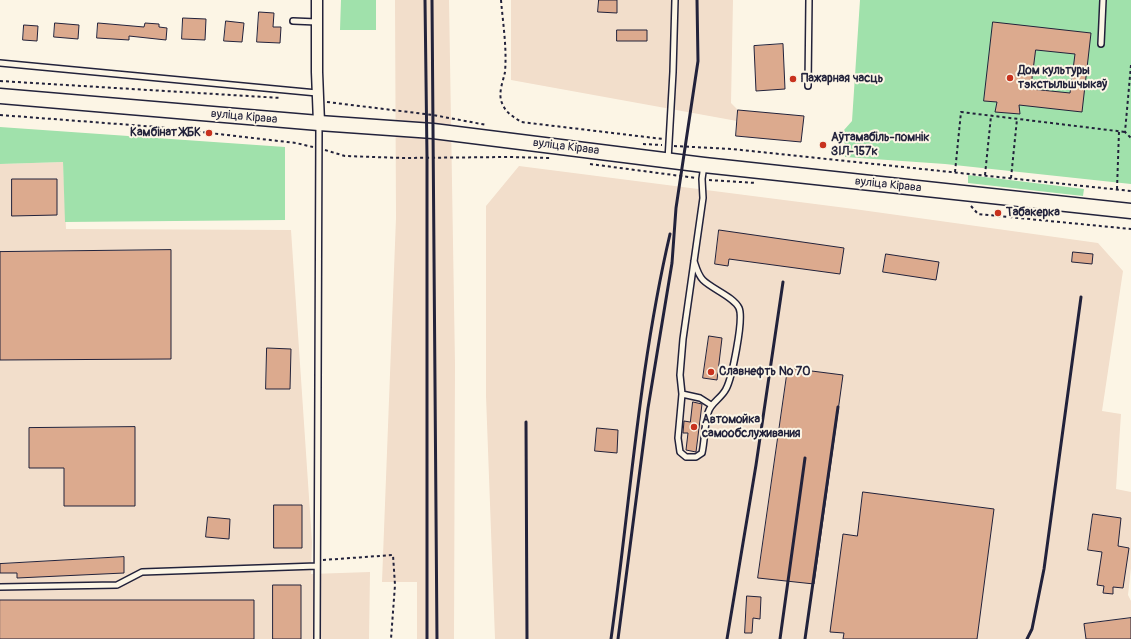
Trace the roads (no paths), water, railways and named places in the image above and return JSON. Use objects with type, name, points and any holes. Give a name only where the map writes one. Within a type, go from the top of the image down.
[{"type":"main road","name":"вуліца Кірава","points":[[0,96],[319,123],[433,131],[668,160],[703,172],[1131,211]]},
{"type":"street","points":[[317,0],[319,123]]},
{"type":"lane","points":[[668,160],[675,0]]},
{"type":"lane","points":[[808,86],[809,0]]},
{"type":"lane","points":[[1101,44],[1102,0]]},
{"type":"lane","points":[[292,21],[317,22]]},
{"type":"lane","points":[[0,63],[318,97]]},
{"type":"lane","points":[[317,639],[319,123]]},
{"type":"lane","points":[[694,261],[703,280],[733,302],[739,308],[741,316],[730,381],[726,391],[711,405],[708,412],[702,453],[696,457],[686,457],[680,452],[678,438],[682,394],[680,375],[682,339],[703,198],[703,172]]},
{"type":"lane","points":[[682,394],[700,398],[711,405]]},
{"type":"lane","points":[[0,587],[117,585],[142,572],[317,566]]},
{"type":"railway","points":[[425,0],[427,157],[427,639]]},
{"type":"railway","points":[[432,0],[437,639]]},
{"type":"railway","points":[[618,639],[648,408],[672,263],[676,208],[698,61],[697,0]]},
{"type":"railway","points":[[611,639],[650,334],[670,234]]},
{"type":"railway","points":[[727,639],[756,465],[783,282]]},
{"type":"railway","points":[[1027,639],[1032,629],[1044,569],[1081,297]]},
{"type":"railway","points":[[805,639],[838,407]]},
{"type":"railway","points":[[526,422],[527,639]]},
{"type":"railway","points":[[780,639],[805,458]]},
{"type":"place","name":"Дом культуры тэкстыльшчыкаў","points":[[1010,78]]},
{"type":"place","name":"Пажарная часць","points":[[793,79]]},
{"type":"place","name":"Камбінат ЖБК","points":[[209,133]]},
{"type":"place","name":"Аўтамабіль-помнік ЗІЛ-157к","points":[[823,145]]},
{"type":"place","name":"Табакерка","points":[[998,213]]},
{"type":"place","name":"Славнефть № 70","points":[[711,372]]},
{"type":"place","name":"Автомойка самообслуживания","points":[[694,427]]}]
